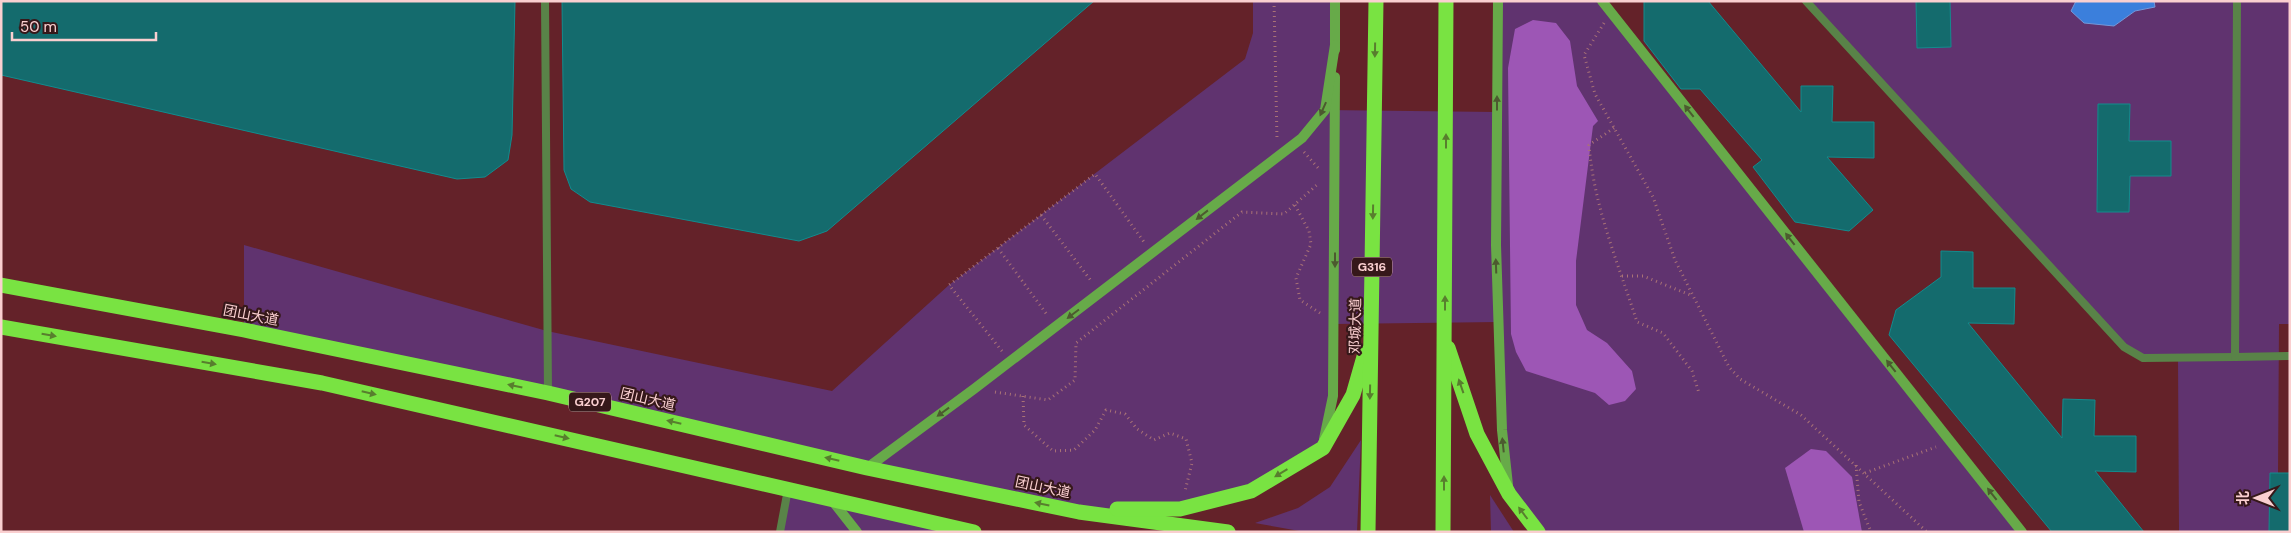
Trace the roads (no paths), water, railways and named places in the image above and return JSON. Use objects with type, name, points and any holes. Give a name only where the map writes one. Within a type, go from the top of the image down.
[{"type":"highway","name":"邓城大道","points":[[1368,532],[1376,1]]},
{"type":"highway","points":[[1444,532],[1446,1]]},
{"type":"highway","name":"团山大道","points":[[1,285],[253,332],[548,393],[867,468],[1066,508],[1228,532]]},
{"type":"highway","points":[[1,327],[322,383],[974,532]]},
{"type":"highway","points":[[1066,508],[1180,509],[1251,491],[1322,448],[1354,395],[1371,333]]},
{"type":"highway","points":[[1445,337],[1477,434],[1509,494],[1538,532]]},
{"type":"street","points":[[1322,448],[1333,396],[1335,324],[1335,1]]},
{"type":"street","points":[[1498,1],[1496,245],[1502,430],[1509,494]]},
{"type":"street","points":[[1602,1],[2022,532]]},
{"type":"street","points":[[867,468],[1056,327],[1296,142],[1325,110],[1335,45]]},
{"type":"street","points":[[830,499],[857,532]]},
{"type":"lane","points":[[545,1],[548,393]]},
{"type":"lane","points":[[1806,1],[2124,346],[2143,358],[2290,356]]},
{"type":"lane","points":[[2235,357],[2237,1]]},
{"type":"lane","points":[[780,532],[788,489]]},
{"type":"water","points":[[2076,1],[2154,1],[2155,7],[2135,11],[2114,26],[2084,23],[2071,11]]}]
